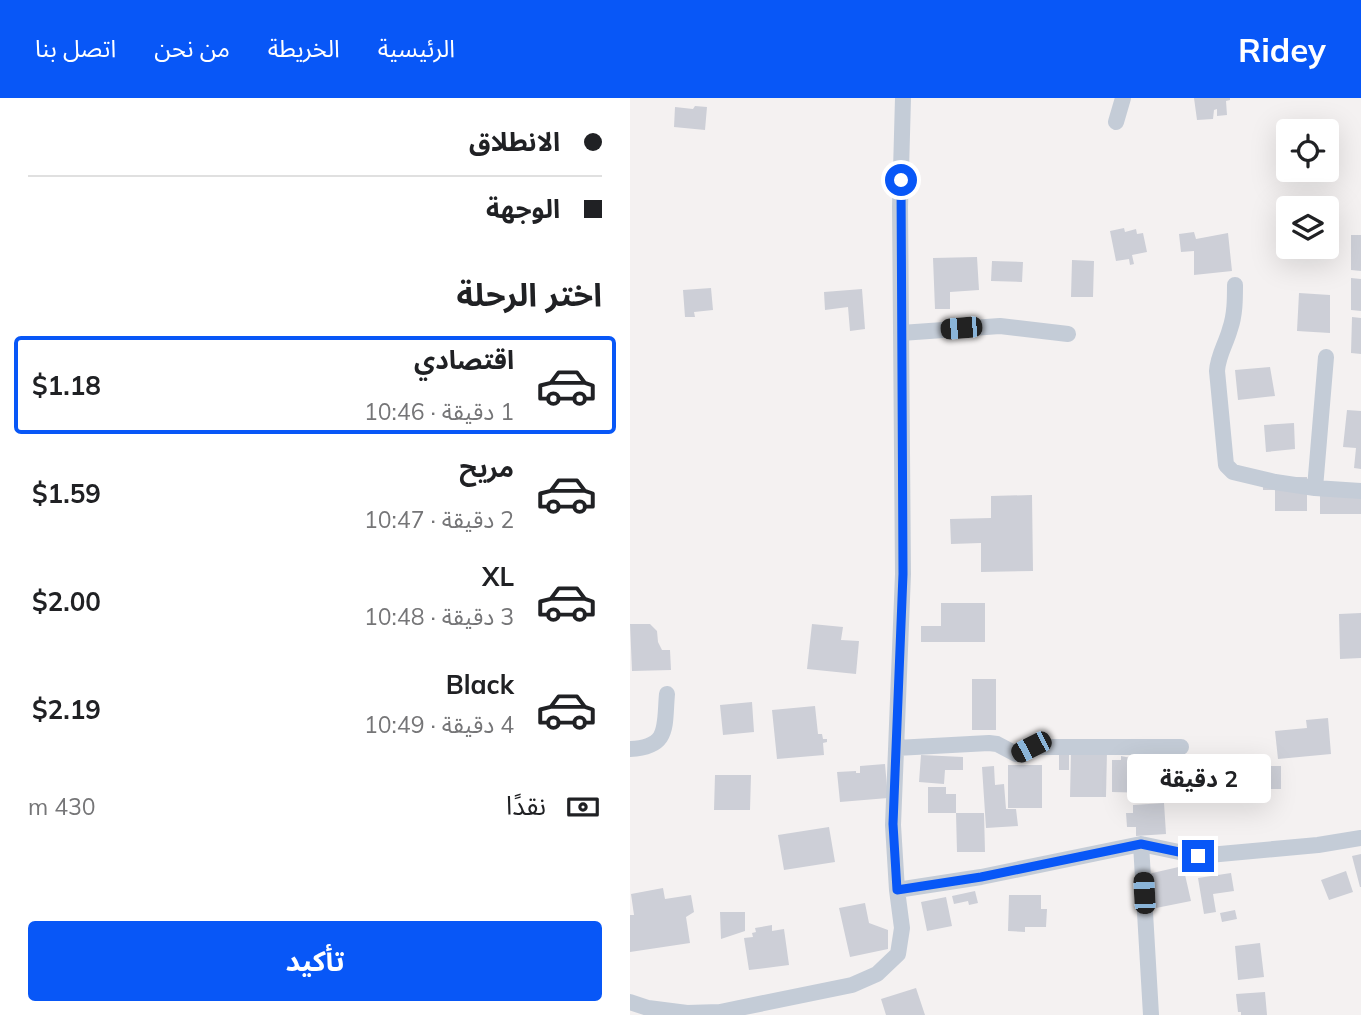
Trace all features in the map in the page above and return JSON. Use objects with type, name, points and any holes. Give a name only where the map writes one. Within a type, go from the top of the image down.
[{"type":"street","points":[[630,1002],[648,1008],[687,1013],[720,1012],[852,985],[877,974],[898,954],[902,928],[893,824],[903,574],[900,207],[902,98]]},
{"type":"street","points":[[1116,122],[1123,98]]},
{"type":"street","points":[[1235,285],[1233,318],[1219,356],[1217,371],[1226,465],[1237,473],[1315,488],[1361,491]]},
{"type":"street","points":[[901,333],[1000,326],[1068,334]]},
{"type":"street","points":[[1315,488],[1326,357]]},
{"type":"street","points":[[630,749],[651,747],[660,740],[664,730],[667,694]]},
{"type":"street","points":[[896,748],[989,743],[1016,754],[1031,747],[1181,747]]},
{"type":"street","points":[[897,890],[981,877],[1141,844],[1198,856],[1318,845],[1361,838]]},
{"type":"street","points":[[1141,844],[1151,1015]]},
{"type":"building","points":[[1194,98],[1230,98],[1226,101],[1227,115],[1217,116],[1217,109],[1214,110],[1213,119],[1197,120]]},
{"type":"building","points":[[695,106],[707,107],[705,130],[674,127],[675,107],[693,109]]},
{"type":"building","points":[[1124,228],[1125,232],[1136,229],[1137,234],[1143,233],[1147,252],[1132,255],[1134,264],[1130,265],[1129,259],[1116,261],[1110,231]]},
{"type":"building","points":[[1194,232],[1196,239],[1228,233],[1232,271],[1194,275],[1194,251],[1181,252],[1179,234]]},
{"type":"building","points":[[1351,235],[1361,235],[1361,271],[1351,270]]},
{"type":"building","points":[[977,257],[979,290],[950,292],[950,309],[935,309],[933,258]]},
{"type":"building","points":[[1072,260],[1094,261],[1093,297],[1071,297]]},
{"type":"building","points":[[992,261],[1023,262],[1022,282],[991,281]]},
{"type":"building","points":[[1351,278],[1361,279],[1361,311],[1351,310]]},
{"type":"building","points":[[711,288],[713,310],[694,312],[695,317],[685,317],[683,290]]},
{"type":"building","points":[[862,289],[865,329],[850,331],[848,307],[825,310],[824,292]]},
{"type":"building","points":[[1299,293],[1330,295],[1330,333],[1297,331]]},
{"type":"building","points":[[1352,317],[1361,318],[1361,354],[1351,353]]},
{"type":"building","points":[[1270,367],[1275,396],[1238,400],[1235,370]]},
{"type":"building","points":[[1347,410],[1361,411],[1361,469],[1354,468],[1356,448],[1343,447]]},
{"type":"building","points":[[1294,423],[1295,449],[1266,452],[1264,425]]},
{"type":"building","points":[[1263,477],[1307,477],[1307,511],[1275,511],[1275,490],[1263,490]]},
{"type":"building","points":[[1320,483],[1361,489],[1361,514],[1320,514]]},
{"type":"building","points":[[1032,495],[1033,571],[981,572],[981,543],[951,544],[950,519],[991,518],[991,496]]},
{"type":"building","points":[[941,603],[985,603],[985,642],[921,642],[921,626],[941,626]]},
{"type":"building","points":[[1361,613],[1361,658],[1340,659],[1339,614]]},
{"type":"building","points":[[630,624],[650,624],[657,631],[662,650],[670,650],[671,670],[632,671]]},
{"type":"building","points":[[812,624],[843,627],[841,640],[859,641],[856,674],[807,669]]},
{"type":"building","points":[[972,679],[996,679],[996,730],[972,730]]},
{"type":"building","points":[[752,702],[754,732],[723,735],[720,705]]},
{"type":"building","points":[[815,706],[818,734],[827,739],[827,742],[823,743],[824,755],[777,759],[772,710]]},
{"type":"building","points":[[1328,718],[1331,754],[1278,759],[1275,731],[1307,728],[1306,720]]},
{"type":"building","points":[[1071,751],[1107,751],[1106,797],[1070,797]]},
{"type":"building","points":[[1059,752],[1069,752],[1069,770],[1059,770]]},
{"type":"building","points":[[921,755],[963,757],[963,770],[945,770],[944,784],[919,782]]},
{"type":"building","points":[[1121,756],[1136,759],[1136,762],[1150,762],[1149,793],[1112,792],[1112,760],[1121,760]]},
{"type":"building","points":[[1153,759],[1173,759],[1173,766],[1181,766],[1182,792],[1153,793]]},
{"type":"building","points":[[885,764],[888,798],[840,802],[837,772],[860,773],[860,766]]},
{"type":"building","points":[[1008,765],[1042,765],[1042,808],[1008,808]]},
{"type":"building","points":[[994,766],[995,785],[1004,784],[1006,809],[1016,809],[1018,826],[986,828],[982,767]]},
{"type":"building","points":[[1264,766],[1281,766],[1281,789],[1264,789]]},
{"type":"building","points":[[715,775],[751,775],[750,810],[714,810]]},
{"type":"building","points":[[928,787],[946,787],[946,794],[956,794],[956,813],[928,813]]},
{"type":"building","points":[[1164,803],[1166,834],[1136,836],[1136,827],[1127,827],[1126,813],[1133,813],[1133,805]]},
{"type":"building","points":[[956,813],[984,813],[985,852],[957,852]]},
{"type":"building","points":[[829,827],[835,862],[784,870],[778,835]]},
{"type":"building","points":[[1361,854],[1361,887],[1360,887],[1352,856]]},
{"type":"building","points":[[1183,866],[1191,901],[1156,908],[1148,874]]},
{"type":"building","points":[[1346,871],[1353,892],[1329,900],[1321,880]]},
{"type":"building","points":[[1231,873],[1234,891],[1213,894],[1216,912],[1204,914],[1198,878]]},
{"type":"building","points":[[663,888],[665,899],[691,895],[694,912],[686,917],[690,943],[630,952],[630,915],[634,915],[631,894]]},
{"type":"building","points":[[975,891],[978,903],[969,905],[968,901],[954,904],[952,896]]},
{"type":"building","points":[[1009,895],[1041,895],[1041,909],[1047,909],[1046,927],[1025,927],[1025,932],[1008,931]]},
{"type":"building","points":[[946,897],[952,926],[927,931],[921,902]]},
{"type":"building","points":[[865,903],[869,923],[888,930],[888,949],[850,957],[839,908]]},
{"type":"building","points":[[1235,910],[1237,919],[1222,922],[1220,913]]},
{"type":"building","points":[[720,912],[745,912],[745,931],[721,939]]},
{"type":"building","points":[[772,925],[772,931],[784,929],[789,965],[749,970],[744,938],[753,937],[755,928]]},
{"type":"building","points":[[1260,943],[1264,977],[1238,980],[1235,946]]},
{"type":"building","points":[[916,988],[925,1015],[886,1015],[881,999]]},
{"type":"building","points":[[1265,992],[1267,1015],[1241,1015],[1241,1012],[1238,1012],[1236,994]]},
{"type":"route","points":[[901,180],[903,574],[893,824],[897,890],[981,877],[1141,844],[1198,856]]}]
